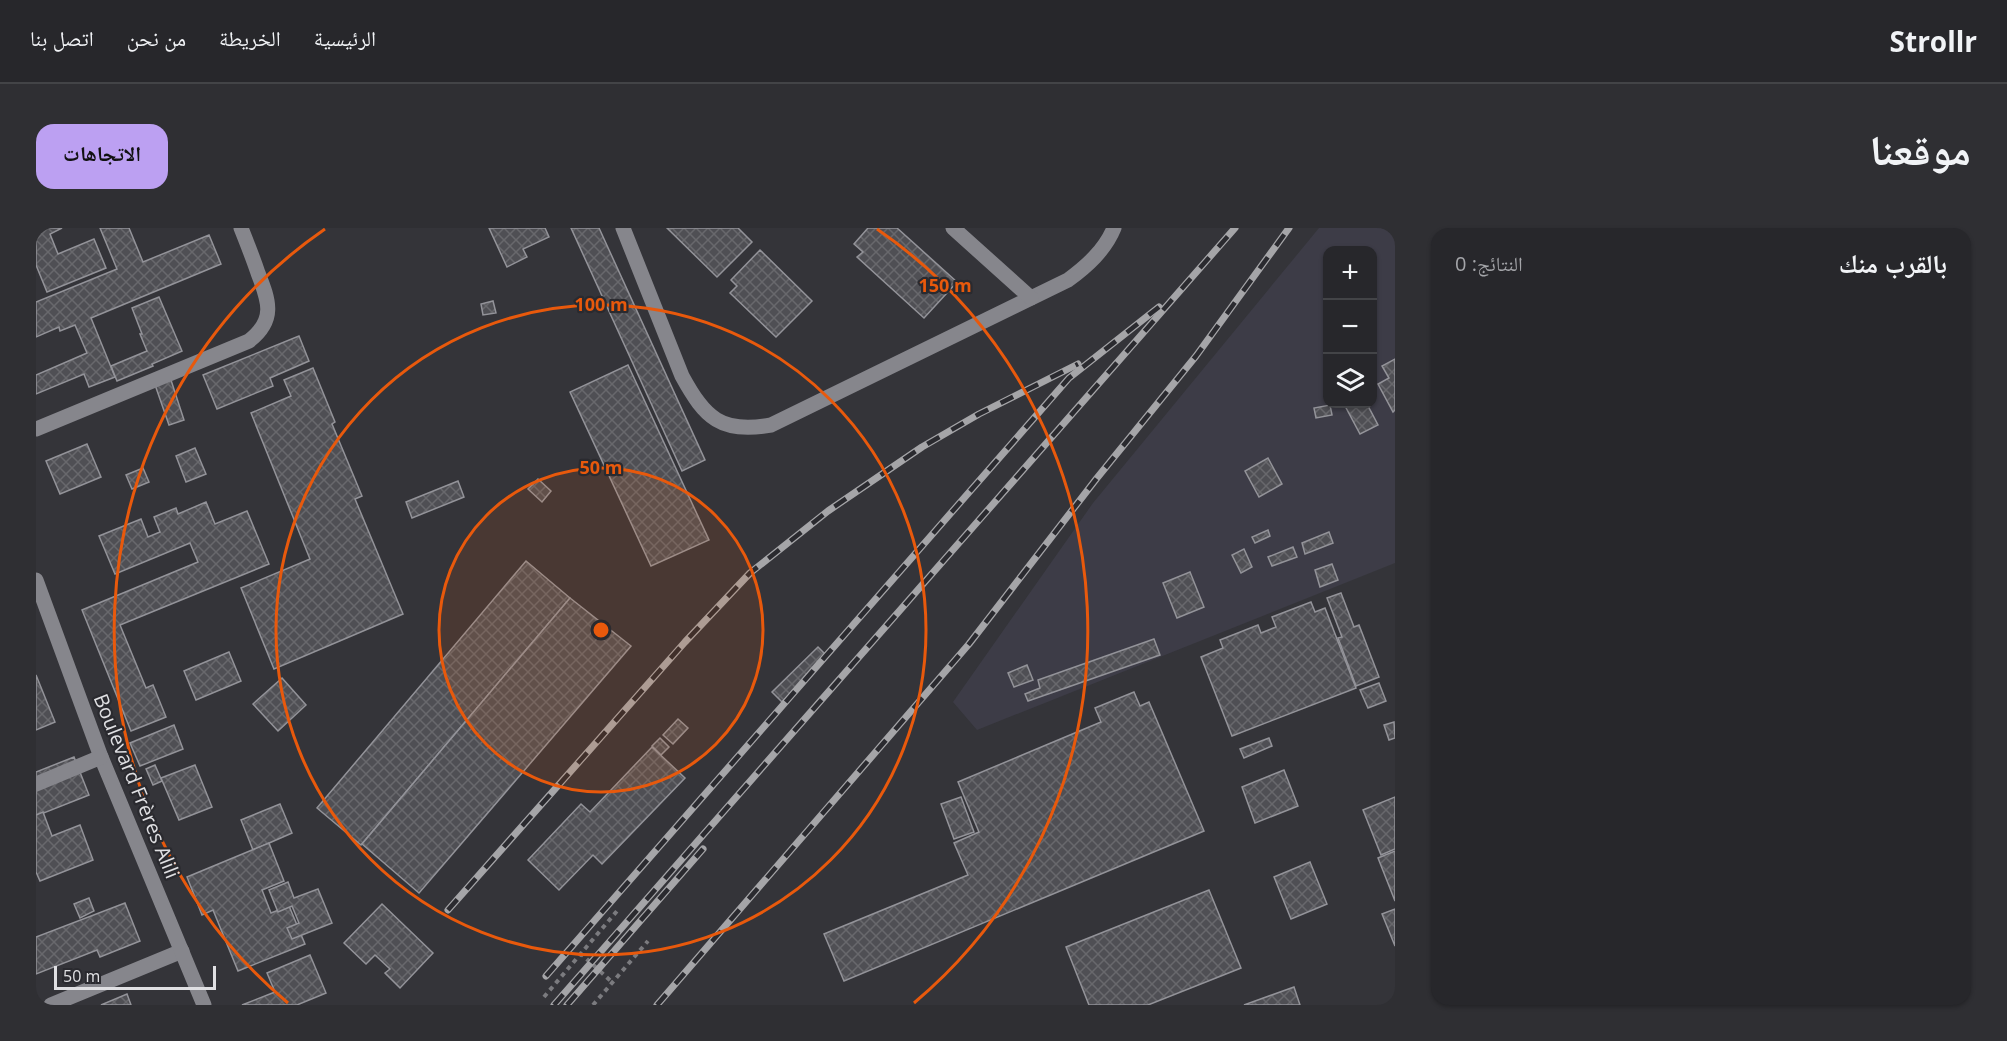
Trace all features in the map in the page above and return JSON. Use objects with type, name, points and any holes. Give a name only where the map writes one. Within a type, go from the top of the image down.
[{"type":"street","points":[[36,429],[257,336],[266,320],[269,304],[241,228]]},
{"type":"street","points":[[623,228],[682,376],[694,398],[720,423],[738,428],[771,425],[1068,280],[1088,264],[1109,240],[1114,228]]},
{"type":"street","points":[[953,228],[1031,298]]},
{"type":"street","name":"Boulevard Frères Alili","points":[[36,580],[101,757],[204,1005]]},
{"type":"street","points":[[36,784],[101,757]]},
{"type":"street","points":[[51,1005],[182,951]]},
{"type":"path","points":[[544,997],[617,911]]},
{"type":"path","points":[[593,1005],[648,941]]},
{"type":"path","points":[[580,954],[612,982]]},
{"type":"shaded area","points":[[1319,228],[1395,228],[1395,563],[977,730],[953,702],[1093,503]]},
{"type":"building","points":[[36,228],[62,228],[50,234],[58,254],[94,239],[106,268],[47,292],[36,265]]},
{"type":"building","points":[[100,228],[129,228],[143,262],[209,235],[221,264],[91,318],[115,377],[89,387],[84,374],[36,394],[36,375],[87,353],[75,325],[60,331],[59,327],[36,337],[36,302],[117,269]]},
{"type":"building","points":[[489,228],[545,228],[549,237],[523,249],[527,257],[507,267]]},
{"type":"building","points":[[571,228],[599,228],[705,460],[682,471]]},
{"type":"building","points":[[667,228],[738,228],[752,242],[717,277]]},
{"type":"building","points":[[868,228],[897,228],[957,282],[924,318],[857,257],[863,252],[854,244]]},
{"type":"building","points":[[760,250],[812,301],[776,337],[730,293],[737,286],[731,280]]},
{"type":"building","points":[[159,297],[182,351],[117,381],[111,366],[147,351],[132,308]]},
{"type":"building","points":[[493,301],[496,313],[483,315],[481,304]]},
{"type":"building","points":[[299,336],[309,361],[270,378],[273,386],[217,409],[203,375]]},
{"type":"building","points":[[1395,359],[1395,410],[1393,412],[1378,384],[1389,378],[1382,366]]},
{"type":"building","points":[[628,365],[709,540],[651,566],[570,392]]},
{"type":"building","points":[[313,368],[335,422],[332,424],[362,496],[355,499],[403,614],[274,669],[241,588],[310,559],[251,413],[291,396],[284,380]]},
{"type":"building","points":[[169,374],[184,420],[169,425],[153,379]]},
{"type":"building","points":[[1314,408],[1331,408],[1332,415],[1316,418]]},
{"type":"building","points":[[1346,408],[1369,408],[1378,425],[1360,434]]},
{"type":"building","points":[[87,444],[101,477],[60,494],[46,461]]},
{"type":"building","points":[[195,448],[206,474],[186,482],[176,456]]},
{"type":"building","points":[[1268,458],[1282,484],[1259,497],[1245,471]]},
{"type":"building","points":[[143,468],[149,482],[132,489],[126,475]]},
{"type":"building","points":[[538,479],[551,491],[542,502],[528,489]]},
{"type":"building","points":[[458,481],[464,497],[412,518],[406,502]]},
{"type":"building","points":[[206,502],[215,524],[247,511],[269,564],[120,625],[146,688],[153,685],[166,717],[131,731],[82,610],[198,562],[190,543],[115,574],[99,536],[141,519],[148,537],[160,532],[154,517],[176,508],[178,514]]},
{"type":"building","points":[[1268,530],[1270,536],[1255,543],[1252,537]]},
{"type":"building","points":[[1329,532],[1333,543],[1305,554],[1302,543]]},
{"type":"building","points":[[1293,547],[1297,557],[1272,566],[1268,557]]},
{"type":"building","points":[[1244,549],[1252,567],[1241,573],[1232,555]]},
{"type":"building","points":[[526,561],[570,598],[361,845],[317,808]]},
{"type":"building","points":[[1332,564],[1338,580],[1320,587],[1315,570]]},
{"type":"building","points":[[1190,572],[1204,607],[1177,618],[1163,583]]},
{"type":"building","points":[[1341,593],[1354,627],[1359,625],[1379,677],[1356,686],[1338,638],[1342,637],[1327,598]]},
{"type":"building","points":[[570,598],[631,646],[419,893],[362,844]]},
{"type":"building","points":[[1311,602],[1315,612],[1325,608],[1356,688],[1232,736],[1201,657],[1223,648],[1220,640],[1258,625],[1261,633],[1276,627],[1272,617]]},
{"type":"building","points":[[1154,639],[1160,655],[1028,701],[1025,694],[1040,688],[1038,680]]},
{"type":"building","points":[[818,647],[828,657],[782,702],[772,692]]},
{"type":"building","points":[[229,652],[241,681],[196,700],[184,671]]},
{"type":"building","points":[[1027,665],[1033,680],[1014,687],[1008,673]]},
{"type":"building","points":[[36,675],[55,722],[36,730]]},
{"type":"building","points":[[282,678],[306,705],[278,731],[253,704]]},
{"type":"building","points":[[1379,683],[1386,701],[1368,708],[1360,690]]},
{"type":"building","points":[[1134,692],[1140,706],[1149,702],[1204,831],[844,981],[824,934],[968,875],[954,843],[979,832],[958,782],[1101,722],[1095,708]]},
{"type":"building","points":[[678,719],[688,728],[673,744],[663,735]]},
{"type":"building","points":[[1394,722],[1395,738],[1389,740],[1384,725]]},
{"type":"building","points":[[174,725],[183,749],[140,766],[130,743]]},
{"type":"building","points":[[660,738],[669,747],[661,755],[652,746]]},
{"type":"building","points":[[1269,738],[1272,746],[1244,758],[1240,749]]},
{"type":"building","points":[[652,747],[685,778],[602,864],[593,855],[559,890],[528,860],[581,804],[590,812]]},
{"type":"building","points":[[74,757],[89,795],[36,816],[36,772]]},
{"type":"building","points":[[155,765],[162,781],[153,785],[146,769]]},
{"type":"building","points":[[195,765],[212,807],[179,820],[161,778]]},
{"type":"building","points":[[1284,770],[1298,806],[1255,823],[1242,787]]},
{"type":"building","points":[[961,797],[974,832],[954,839],[941,804]]},
{"type":"building","points":[[1395,797],[1395,849],[1381,855],[1363,810]]},
{"type":"building","points":[[280,804],[292,833],[253,850],[241,820]]},
{"type":"building","points":[[43,812],[52,836],[80,825],[93,860],[40,881],[36,872],[36,815]]},
{"type":"building","points":[[269,843],[284,881],[262,890],[271,913],[289,906],[305,944],[238,971],[213,910],[202,915],[187,877]]},
{"type":"building","points":[[1395,851],[1395,901],[1378,858]]},
{"type":"building","points":[[1310,862],[1327,904],[1291,919],[1274,877]]},
{"type":"building","points":[[288,882],[294,898],[318,889],[332,923],[292,939],[287,928],[299,923],[292,906],[278,912],[269,890]]},
{"type":"building","points":[[1209,890],[1241,968],[1148,1005],[1089,1005],[1066,947]]},
{"type":"building","points":[[89,898],[94,911],[80,918],[74,904]]},
{"type":"building","points":[[125,903],[140,941],[100,957],[97,950],[36,974],[36,937]]},
{"type":"building","points":[[382,904],[433,953],[400,988],[385,973],[390,969],[375,955],[366,964],[344,943]]},
{"type":"building","points":[[1395,909],[1395,946],[1382,914]]},
{"type":"building","points":[[310,955],[326,993],[297,1005],[242,1005],[275,992],[267,973]]},
{"type":"building","points":[[1294,987],[1300,1005],[1244,1005]]},
{"type":"building","points":[[127,994],[131,1005],[101,1005]]},
{"type":"railway","points":[[554,1005],[1235,228]]},
{"type":"railway","points":[[657,1005],[969,644],[1097,478],[1196,356],[1289,228]]},
{"type":"railway","points":[[546,976],[1069,378],[1159,307]]},
{"type":"railway","points":[[448,910],[685,642],[750,573],[828,511],[922,447],[979,414],[1078,364]]},
{"type":"railway","points":[[567,1005],[703,849]]}]
